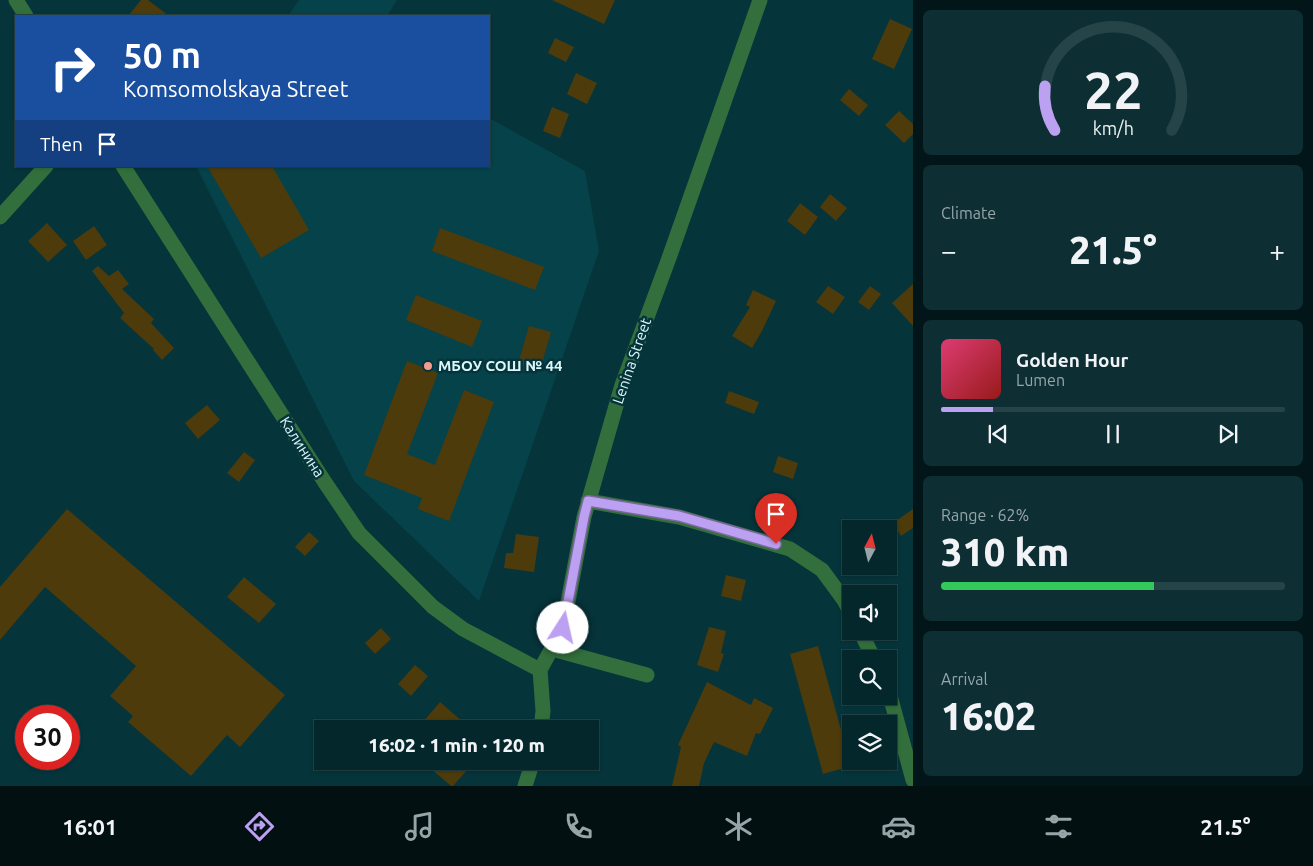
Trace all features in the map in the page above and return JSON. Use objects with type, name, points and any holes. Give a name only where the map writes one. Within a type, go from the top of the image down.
[{"type":"street","points":[[16,0],[25,15]]},
{"type":"street","name":"Lenina Street","points":[[540,670],[563,628],[584,517],[622,385],[760,0]]},
{"type":"street","points":[[0,217],[45,167]]},
{"type":"street","name":"Калинина","points":[[124,167],[359,533],[433,607],[463,629],[540,670]]},
{"type":"street","points":[[588,501],[679,516],[790,548],[822,570],[842,597]]},
{"type":"street","points":[[552,648],[647,675]]},
{"type":"street","points":[[540,670],[543,711],[542,720]]},
{"type":"street","points":[[893,705],[913,780]]},
{"type":"street","points":[[525,786],[530,770]]},
{"type":"shaded area","points":[[299,0],[397,0],[388,15],[289,15]]},
{"type":"shaded area","name":"МБОУ СОШ № 44","points":[[490,119],[585,171],[599,251],[479,601],[354,481],[197,167],[490,167]]},
{"type":"building","points":[[141,0],[148,0],[168,15],[129,15]]},
{"type":"building","points":[[552,0],[615,0],[604,24]]},
{"type":"building","points":[[890,19],[912,29],[894,69],[872,59]]},
{"type":"building","points":[[555,38],[574,47],[566,62],[548,53]]},
{"type":"building","points":[[576,73],[597,83],[587,104],[567,94]]},
{"type":"building","points":[[849,89],[868,105],[859,116],[840,100]]},
{"type":"building","points":[[552,107],[569,114],[560,138],[543,131]]},
{"type":"building","points":[[899,111],[913,124],[913,134],[904,143],[885,125]]},
{"type":"building","points":[[208,167],[273,167],[309,230],[261,258]]},
{"type":"building","points":[[830,194],[847,208],[836,221],[820,207]]},
{"type":"building","points":[[800,203],[818,217],[805,235],[787,221]]},
{"type":"building","points":[[47,223],[67,245],[48,262],[28,241]]},
{"type":"building","points":[[94,226],[107,245],[86,260],[73,241]]},
{"type":"building","points":[[440,228],[544,267],[535,290],[432,251]]},
{"type":"building","points":[[98,266],[109,276],[118,270],[129,284],[122,289],[154,319],[151,323],[174,348],[162,360],[154,349],[120,318],[124,313],[92,271]]},
{"type":"building","points":[[913,284],[913,326],[892,303]]},
{"type":"building","points":[[828,286],[845,297],[833,314],[816,302]]},
{"type":"building","points":[[870,286],[881,294],[869,310],[858,302]]},
{"type":"building","points":[[753,290],[776,301],[752,348],[732,336],[750,307],[746,305]]},
{"type":"building","points":[[416,295],[482,321],[472,347],[406,320]]},
{"type":"building","points":[[529,326],[551,332],[540,370],[518,364]]},
{"type":"building","points":[[407,361],[438,373],[407,454],[435,465],[464,390],[494,402],[449,521],[418,509],[422,498],[364,475]]},
{"type":"building","points":[[729,391],[759,402],[754,414],[725,403]]},
{"type":"building","points":[[207,405],[220,420],[198,439],[185,423]]},
{"type":"building","points":[[244,452],[255,460],[239,482],[227,473]]},
{"type":"building","points":[[778,456],[798,463],[793,479],[773,472]]},
{"type":"building","points":[[67,509],[285,695],[240,747],[227,735],[191,776],[128,722],[133,716],[110,696],[136,666],[45,587],[0,640],[0,587]]},
{"type":"building","points":[[913,509],[913,528],[901,536],[898,531],[897,520]]},
{"type":"building","points":[[309,532],[319,541],[305,556],[295,547]]},
{"type":"building","points":[[516,534],[539,537],[534,572],[504,568],[506,553],[513,553]]},
{"type":"building","points":[[726,575],[746,580],[741,601],[721,596]]},
{"type":"building","points":[[244,577],[276,604],[259,623],[227,597]]},
{"type":"building","points":[[709,627],[726,631],[721,653],[724,654],[718,672],[697,665]]},
{"type":"building","points":[[381,628],[391,639],[375,654],[365,643]]},
{"type":"building","points":[[818,646],[842,733],[842,769],[823,774],[790,654]]},
{"type":"building","points":[[415,665],[428,676],[411,696],[398,684]]},
{"type":"building","points":[[707,682],[751,705],[754,698],[773,708],[760,734],[756,733],[747,756],[714,742],[704,763],[699,786],[672,786],[681,747],[678,745]]},
{"type":"building","points":[[440,702],[461,720],[425,720]]},
{"type":"building","points":[[432,770],[467,770],[451,786]]},
{"type":"place","name":"МБОУ СОШ № 44","points":[[428,366]]},
{"type":"route","points":[[563,628],[588,501],[679,516],[776,544]]}]
